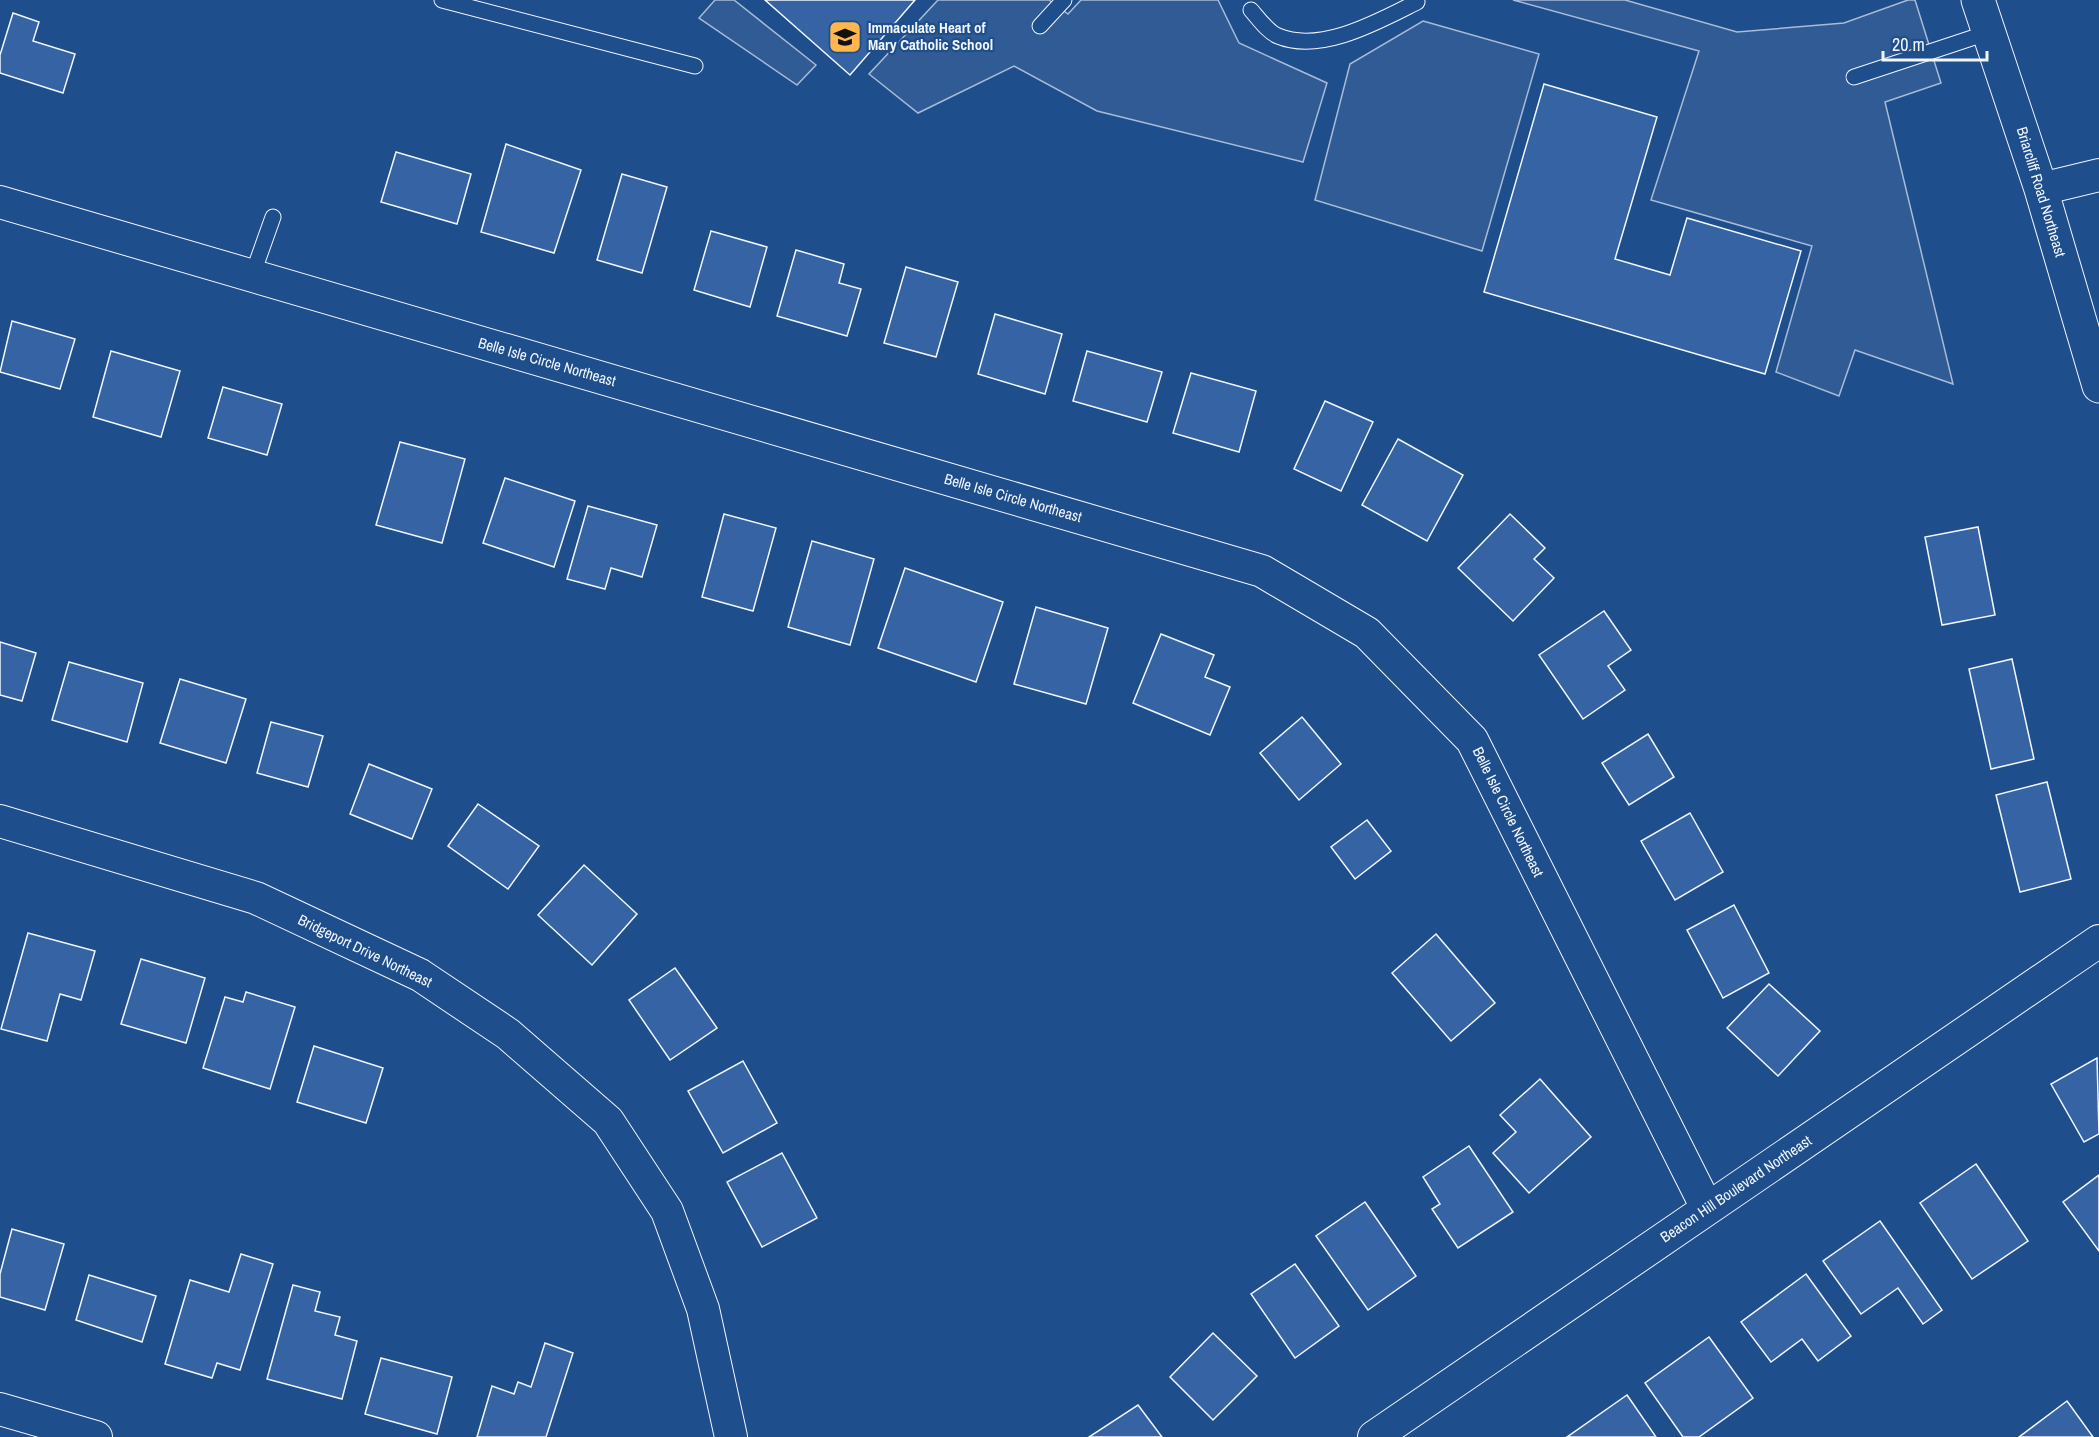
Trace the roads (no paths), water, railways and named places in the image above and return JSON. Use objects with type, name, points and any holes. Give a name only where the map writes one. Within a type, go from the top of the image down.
[{"type":"main road","name":"Briarcliff Road Northeast","points":[[1978,0],[2041,189],[2099,386]]},
{"type":"street","points":[[2041,189],[2099,175]]},
{"type":"street","name":"Belle Isle Circle Northeast","points":[[0,202],[1262,571],[1367,633],[1472,740],[1707,1208]]},
{"type":"street","name":"Bridgeport Drive Northeast","points":[[0,821],[256,898],[420,975],[508,1034],[608,1121],[667,1211],[703,1309],[731,1437]]},
{"type":"street","name":"Beacon Hill Boulevard Northeast","points":[[1374,1437],[2099,941]]},
{"type":"street","points":[[0,1409],[96,1437]]},
{"type":"lane","points":[[442,0],[695,66]]},
{"type":"lane","points":[[1040,26],[1064,0]]},
{"type":"lane","points":[[1251,10],[1277,36],[1313,41],[1359,31],[1417,2]]},
{"type":"lane","points":[[1854,77],[1990,32]]},
{"type":"lane","points":[[252,276],[273,217]]},
{"type":"place","name":"Immaculate Heart of Mary Catholic School","points":[[845,37]]}]
